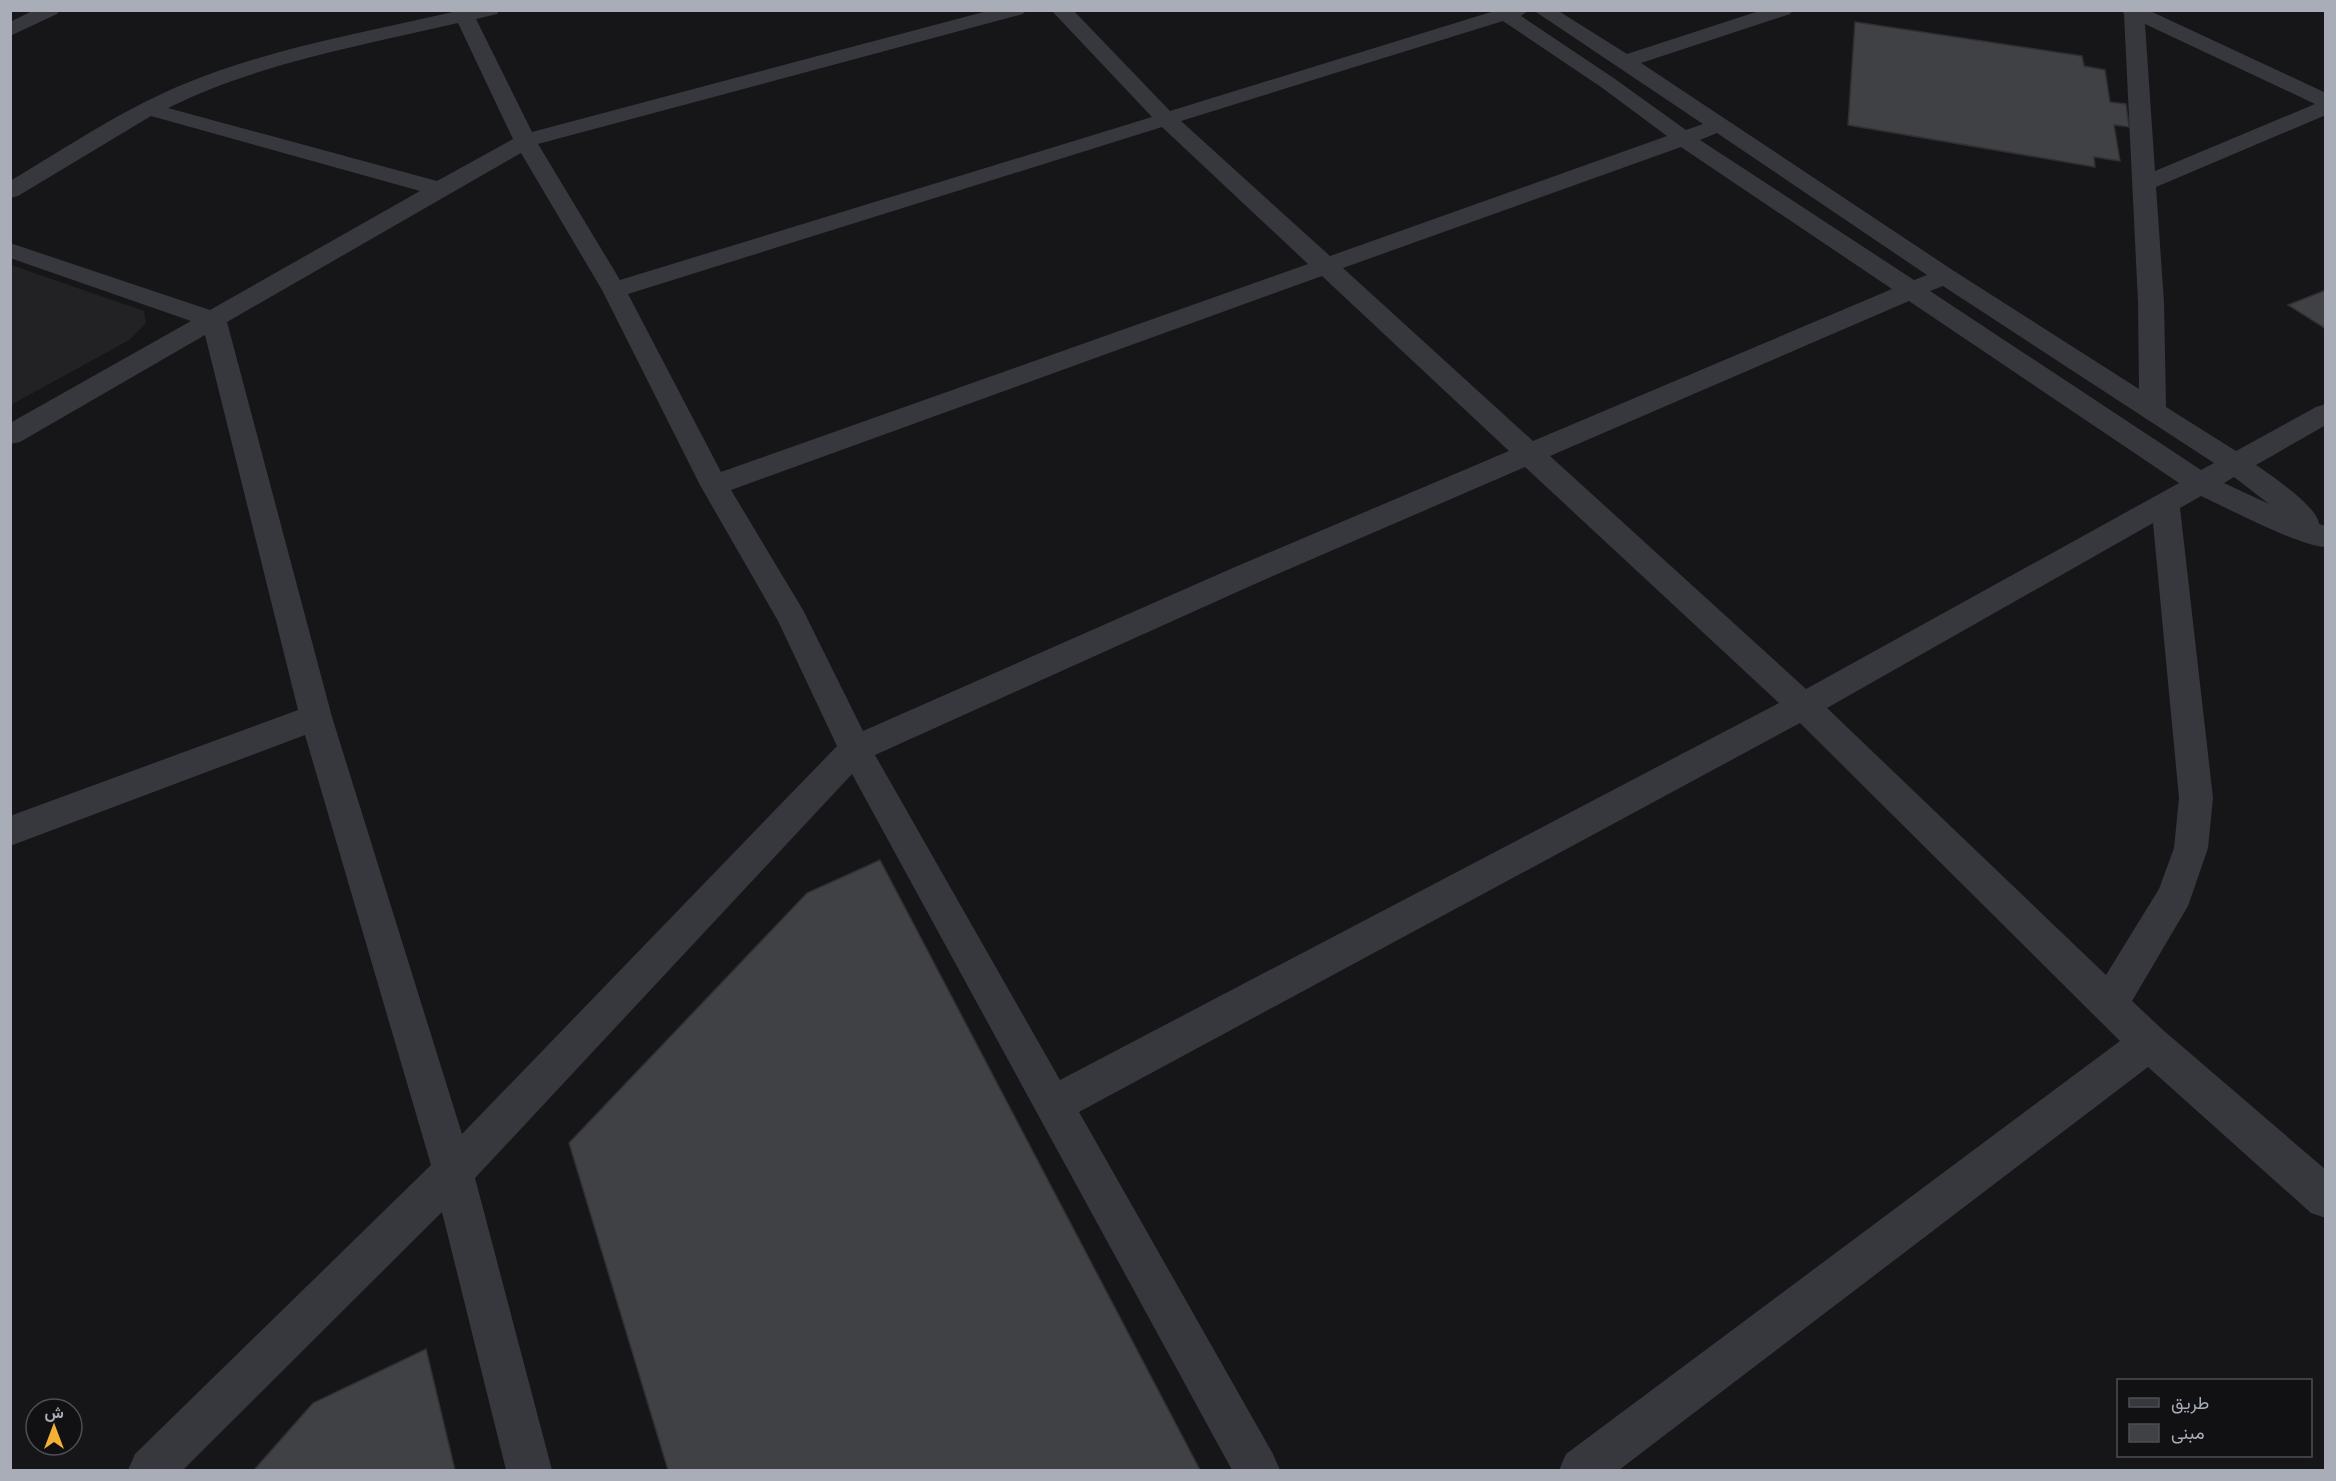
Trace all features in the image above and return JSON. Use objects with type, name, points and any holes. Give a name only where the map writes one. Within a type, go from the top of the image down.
[{"type":"street","points":[[10,30],[50,10]]},
{"type":"street","points":[[10,435],[525,141],[1016,10]]},
{"type":"street","points":[[1061,10],[1166,119],[1803,706],[2149,1043],[2325,1198]]},
{"type":"street","points":[[1543,10],[1720,124],[1944,276],[2234,463],[2274,492],[2324,538]]},
{"type":"street","points":[[1625,62],[1783,10]]},
{"type":"street","points":[[2153,409],[2151,302],[2133,11],[2325,101]]},
{"type":"street","points":[[10,191],[147,109],[196,87],[244,69],[472,12],[525,141],[614,290],[714,485],[792,618],[855,749],[1257,1470]]},
{"type":"street","points":[[614,290],[1508,12],[1683,138],[2200,483],[2253,509],[2324,538]]},
{"type":"street","points":[[2143,184],[2325,107]]},
{"type":"street","points":[[147,109],[439,189]]},
{"type":"street","points":[[714,485],[1720,124]]},
{"type":"street","points":[[10,250],[214,320]]},
{"type":"street","points":[[151,1470],[453,1172],[855,749],[1246,575],[1944,276]]},
{"type":"street","points":[[214,320],[315,717],[453,1172],[529,1470]]},
{"type":"street","points":[[1054,1104],[1803,706],[2325,412]]},
{"type":"street","points":[[2109,1004],[2175,895],[2191,848],[2196,798],[2165,502]]},
{"type":"street","points":[[10,831],[315,717]]},
{"type":"street","points":[[1582,1470],[2149,1043]]},
{"type":"shaded area","points":[[11,265],[144,311],[146,323],[129,340],[11,405]]},
{"type":"building","points":[[1855,22],[2082,56],[2084,66],[2105,70],[2110,102],[2126,104],[2129,127],[2114,125],[2120,161],[2094,157],[2095,167],[1848,125]]},
{"type":"building","points":[[2326,290],[2326,329],[2288,305]]},
{"type":"building","points":[[880,860],[1200,1470],[668,1470],[569,1143],[807,893]]},
{"type":"building","points":[[426,1349],[455,1470],[254,1470],[313,1403]]}]
